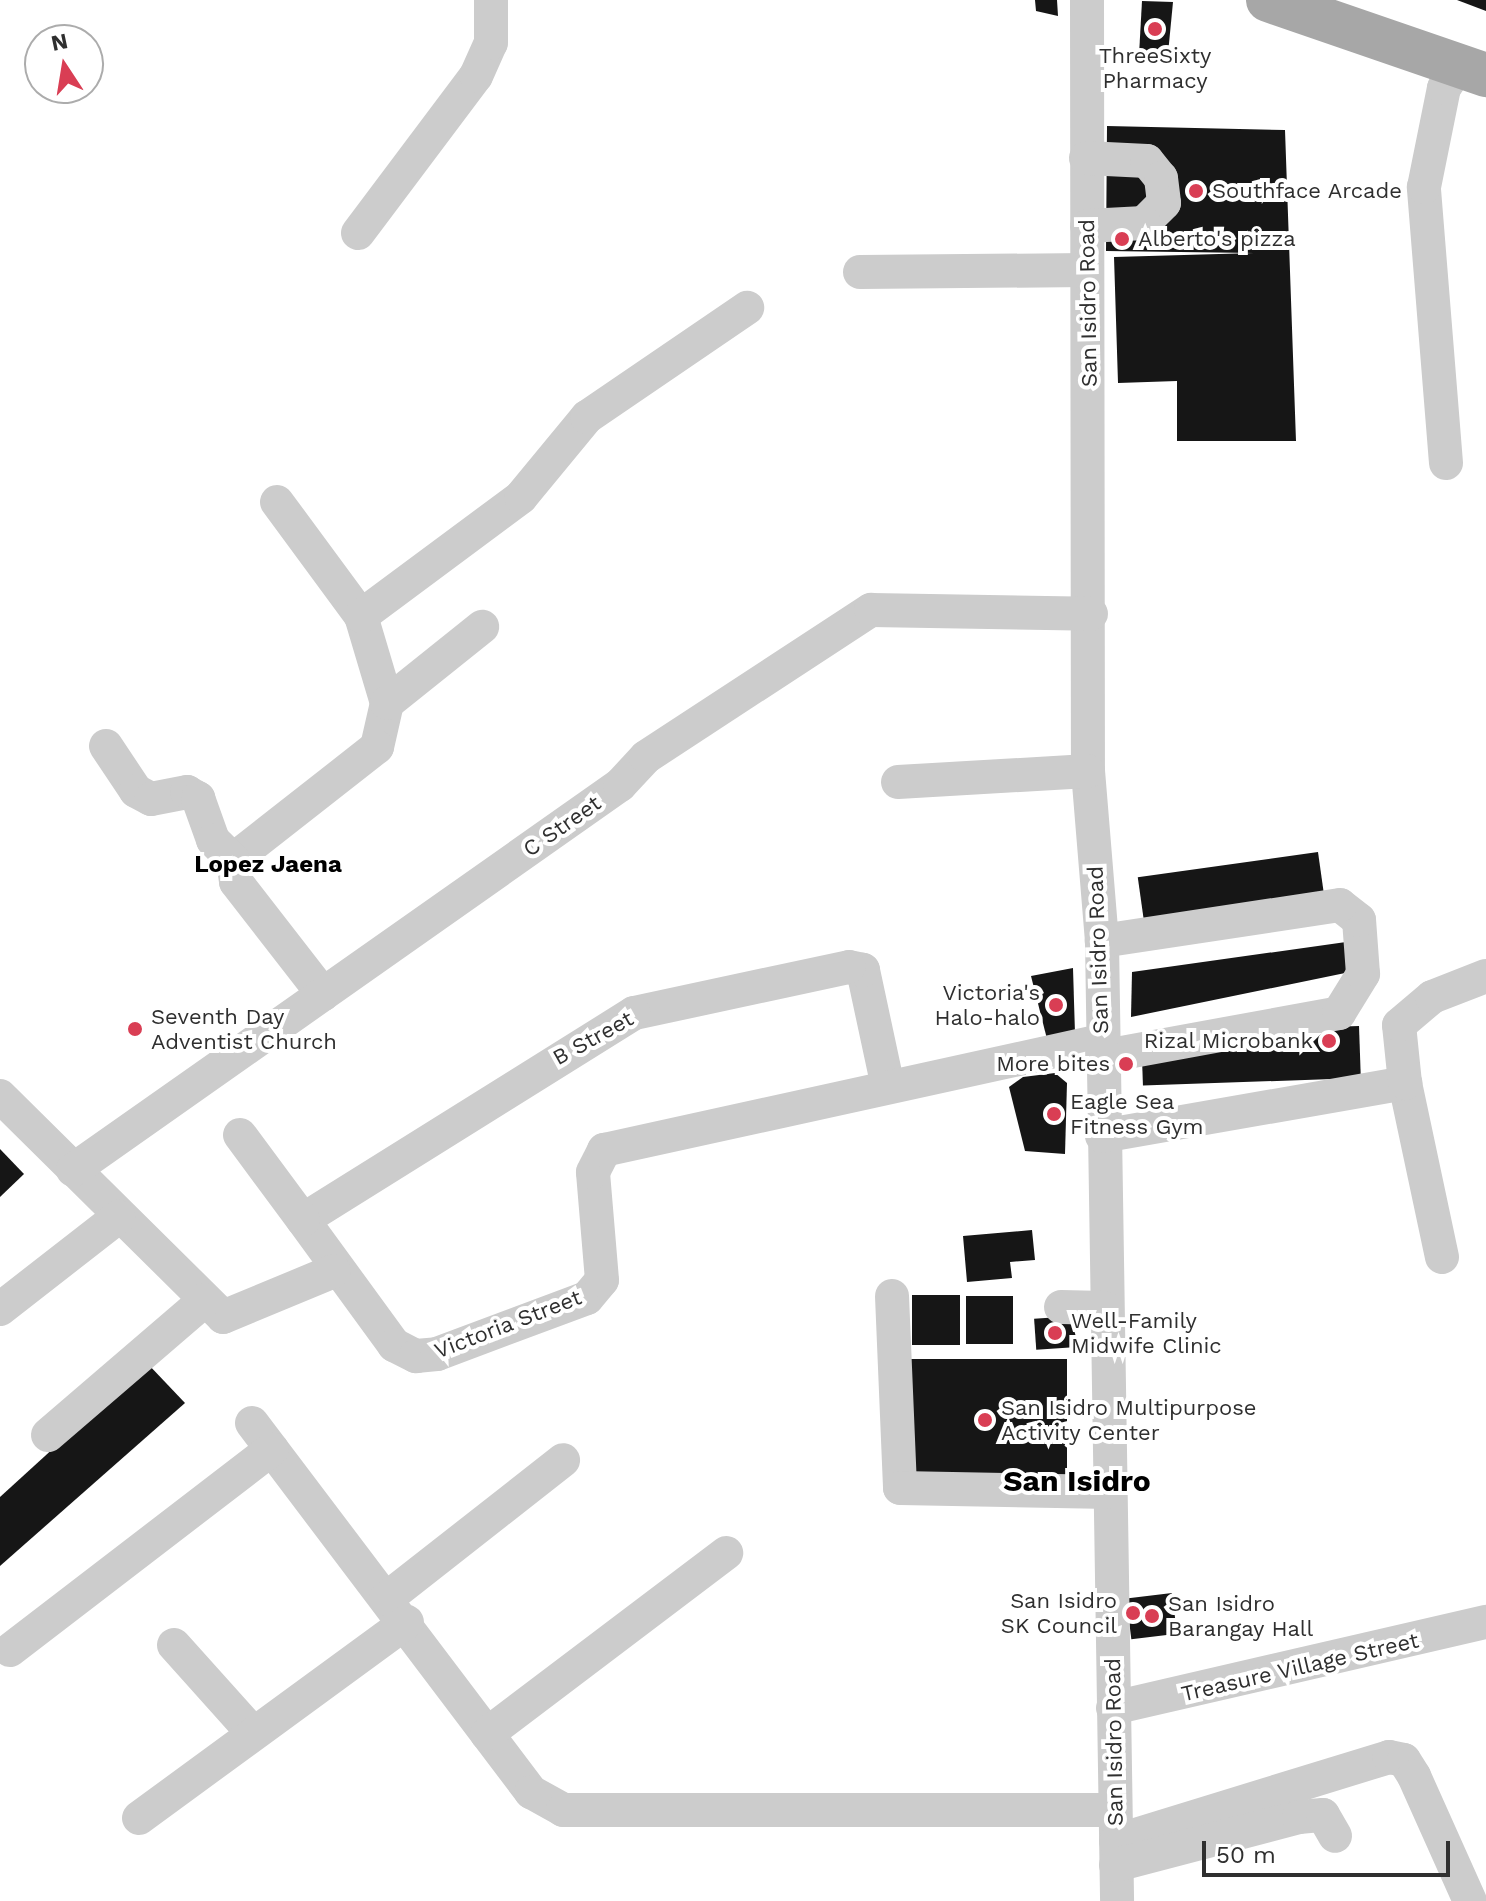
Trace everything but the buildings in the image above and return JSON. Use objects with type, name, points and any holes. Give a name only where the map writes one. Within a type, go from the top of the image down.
[{"type":"main road","points":[[1268,0],[1472,70]]},
{"type":"street","points":[[358,233],[476,76],[491,43],[491,0]]},
{"type":"street","name":"San Isidro Road","points":[[1087,0],[1091,614],[1088,771],[1102,941],[1100,1049],[1117,1901]]},
{"type":"street","points":[[1446,463],[1424,187],[1444,88],[1472,70]]},
{"type":"street","points":[[1086,158],[1147,161],[1164,195],[1157,217],[1144,223],[1087,226]]},
{"type":"street","points":[[860,272],[1087,270]]},
{"type":"street","points":[[361,616],[521,497],[587,417],[747,308]]},
{"type":"street","points":[[233,860],[377,747],[387,703],[361,616],[277,502]]},
{"type":"street","name":"C Street","points":[[73,1170],[620,785],[646,757],[871,610],[1091,614]]},
{"type":"street","points":[[387,703],[482,627]]},
{"type":"street","points":[[106,746],[136,791],[151,799],[187,792],[198,798],[213,840],[233,860],[236,882],[323,994]]},
{"type":"street","points":[[898,782],[1088,771]]},
{"type":"street","name":"Victoria Street","points":[[334,1271],[394,1345],[416,1356],[437,1354],[587,1298],[602,1280],[593,1172],[604,1150],[888,1087],[1100,1049],[1339,1013],[1363,974],[1359,920],[1340,905],[1102,941]]},
{"type":"street","name":"B Street","points":[[303,1220],[634,1013],[849,967],[863,970],[888,1087]]},
{"type":"street","points":[[1442,1257],[1405,1083],[1399,1025],[1432,997],[1486,976]]},
{"type":"street","points":[[1102,1136],[1405,1083]]},
{"type":"street","points":[[0,1096],[118,1217],[223,1317],[244,1314],[334,1271],[303,1220],[240,1135]]},
{"type":"street","points":[[0,1309],[118,1217]]},
{"type":"street","points":[[892,1296],[900,1488],[1110,1492]]},
{"type":"street","points":[[48,1435],[205,1300]]},
{"type":"street","points":[[1061,1307],[1105,1308]]},
{"type":"street","points":[[10,1650],[262,1436],[531,1792],[563,1810],[1115,1839],[1323,1815],[1335,1836]]},
{"type":"street","points":[[139,1818],[252,1732],[396,1611],[563,1460]]},
{"type":"street","points":[[487,1734],[726,1553]]},
{"type":"street","name":"Treasure Village Street","points":[[1113,1708],[1486,1622]]},
{"type":"street","points":[[174,1645],[252,1732]]},
{"type":"street","points":[[1115,1839],[1389,1757],[1404,1760],[1414,1776],[1470,1901]]},
{"type":"place","name":"ThreeSixty Pharmacy","points":[[1155,29]]},
{"type":"place","name":"Southface Arcade","points":[[1196,191]]},
{"type":"place","name":"Alberto's pizza","points":[[1122,239]]},
{"type":"place","name":"Victoria's Halo-halo","points":[[1056,1005]]},
{"type":"place","name":"Seventh Day Adventist Church","points":[[135,1029]]},
{"type":"place","name":"Rizal Microbank","points":[[1329,1041]]},
{"type":"place","name":"More bites","points":[[1126,1064]]},
{"type":"place","name":"Eagle Sea Fitness Gym","points":[[1054,1114]]},
{"type":"place","name":"Well-Family Midwife Clinic","points":[[1055,1333]]},
{"type":"place","name":"San Isidro Multipurpose Activity Center","points":[[985,1420]]},
{"type":"place","name":"San Isidro SK Council","points":[[1133,1613]]},
{"type":"place","name":"San Isidro Barangay Hall","points":[[1152,1616]]},
{"type":"district","name":"Lopez Jaena","points":[[268,865]]},
{"type":"district","name":"San Isidro","points":[[1077,1481]]}]
